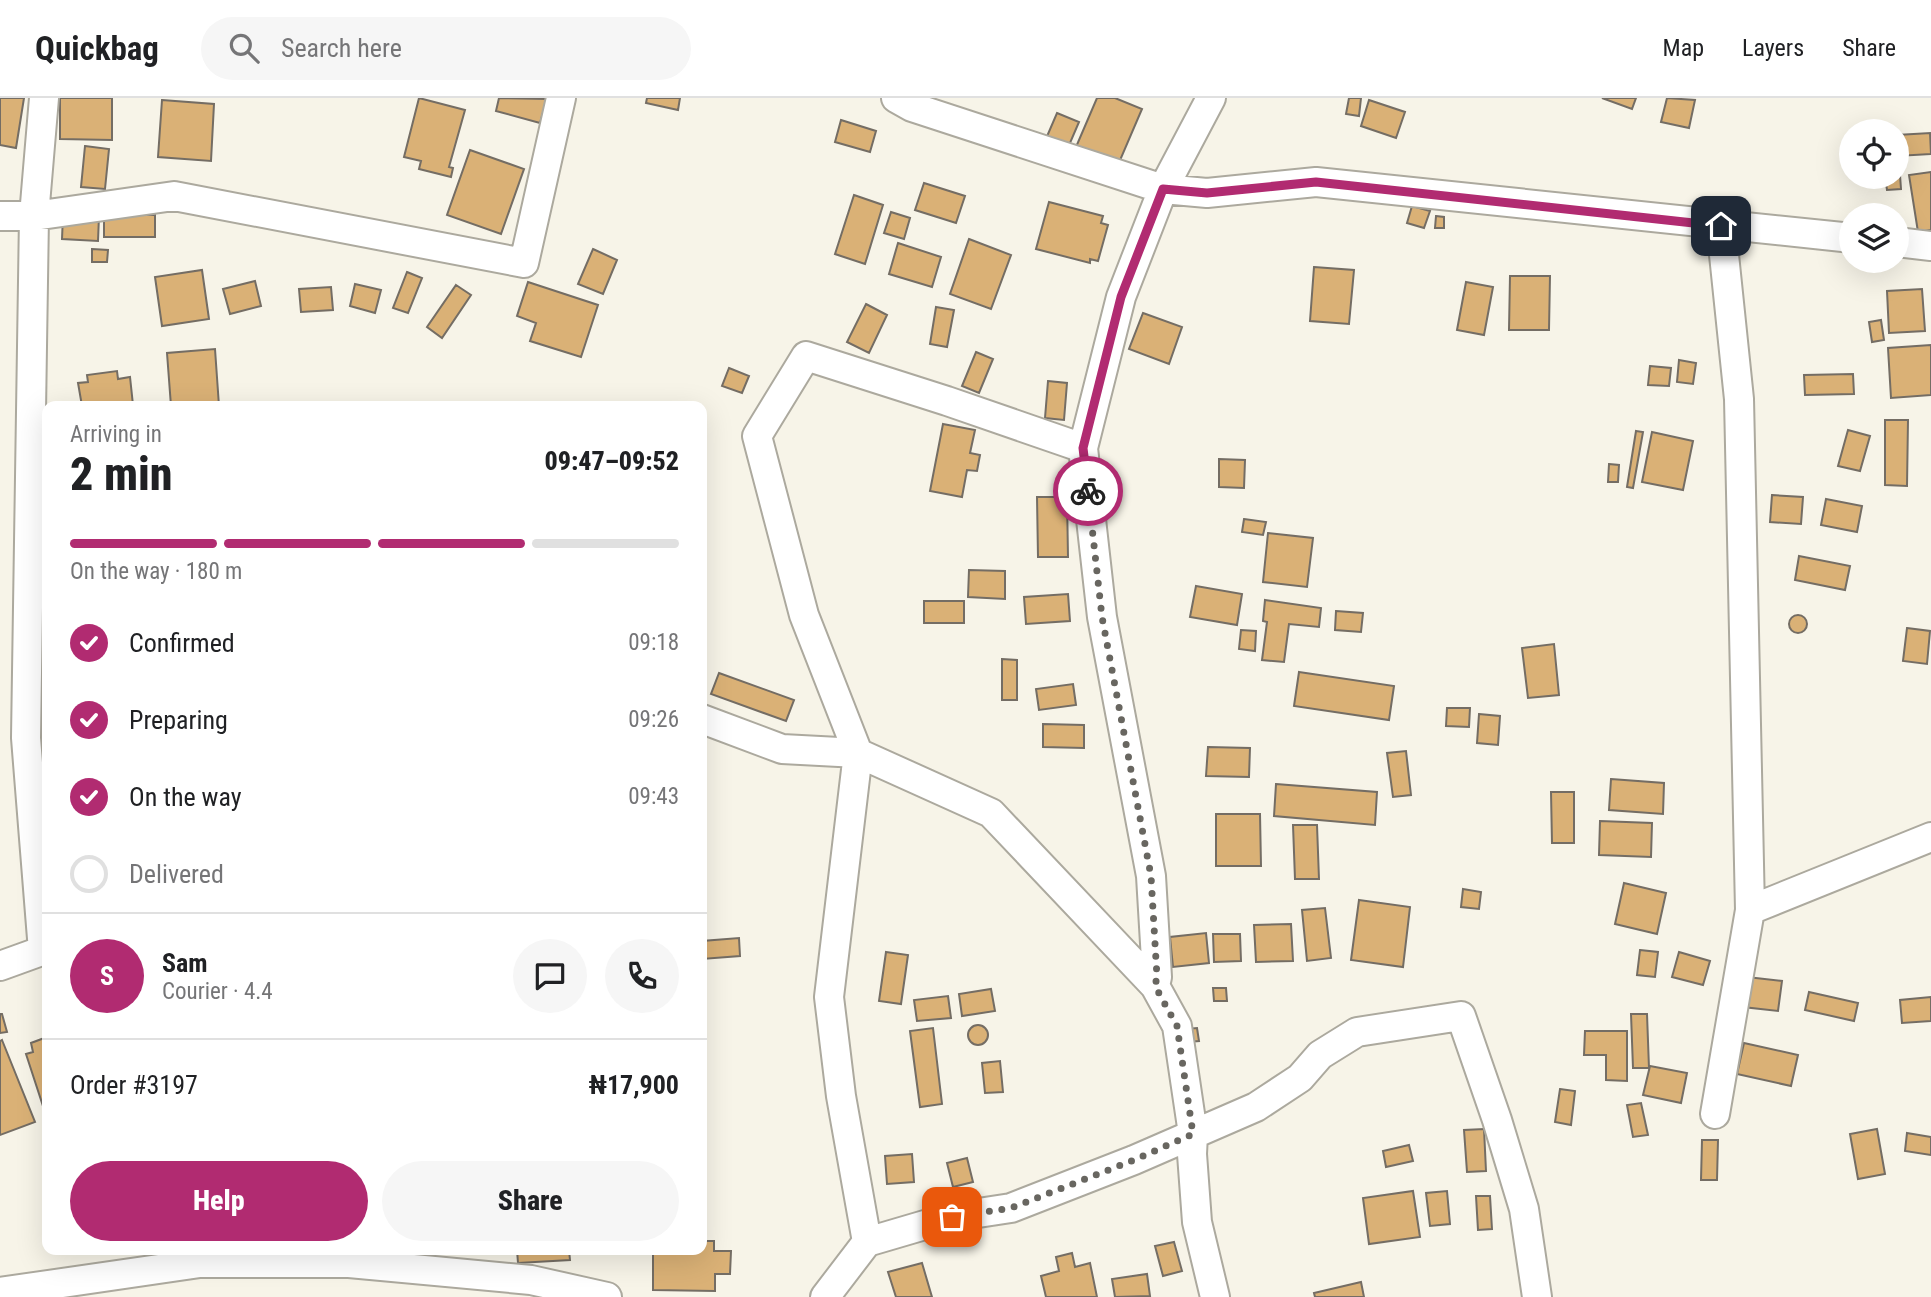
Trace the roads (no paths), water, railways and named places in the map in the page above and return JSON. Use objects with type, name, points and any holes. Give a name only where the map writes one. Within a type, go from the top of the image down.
[{"type":"street","points":[[42,917],[26,738],[34,216],[44,98]]},
{"type":"street","points":[[0,216],[34,216],[174,195],[524,263],[561,98]]},
{"type":"street","points":[[896,98],[912,107],[1163,189],[1207,193],[1316,182],[1839,237]]},
{"type":"street","points":[[1155,986],[1157,977],[1151,876],[1102,617],[1083,448],[1121,297],[1163,189],[1211,98]]},
{"type":"street","points":[[1715,1114],[1750,910],[1739,398],[1721,226]]},
{"type":"street","points":[[1909,244],[1931,246]]},
{"type":"street","points":[[867,1242],[841,1096],[829,996],[858,753],[804,615],[757,436],[806,356],[1083,448]]},
{"type":"street","points":[[707,721],[782,749],[858,753],[991,813],[1155,986],[1177,1026],[1193,1134],[1197,1222],[1215,1297]]},
{"type":"street","points":[[1750,910],[1931,837]]},
{"type":"street","points":[[0,966],[42,951]]},
{"type":"street","points":[[825,1297],[867,1242],[952,1217],[1011,1208],[1134,1160],[1256,1107],[1300,1077],[1320,1055],[1357,1032],[1461,1016],[1524,1209],[1537,1297]]},
{"type":"street","points":[[0,1292],[136,1285],[200,1263],[349,1263],[531,1280],[607,1297]]}]
